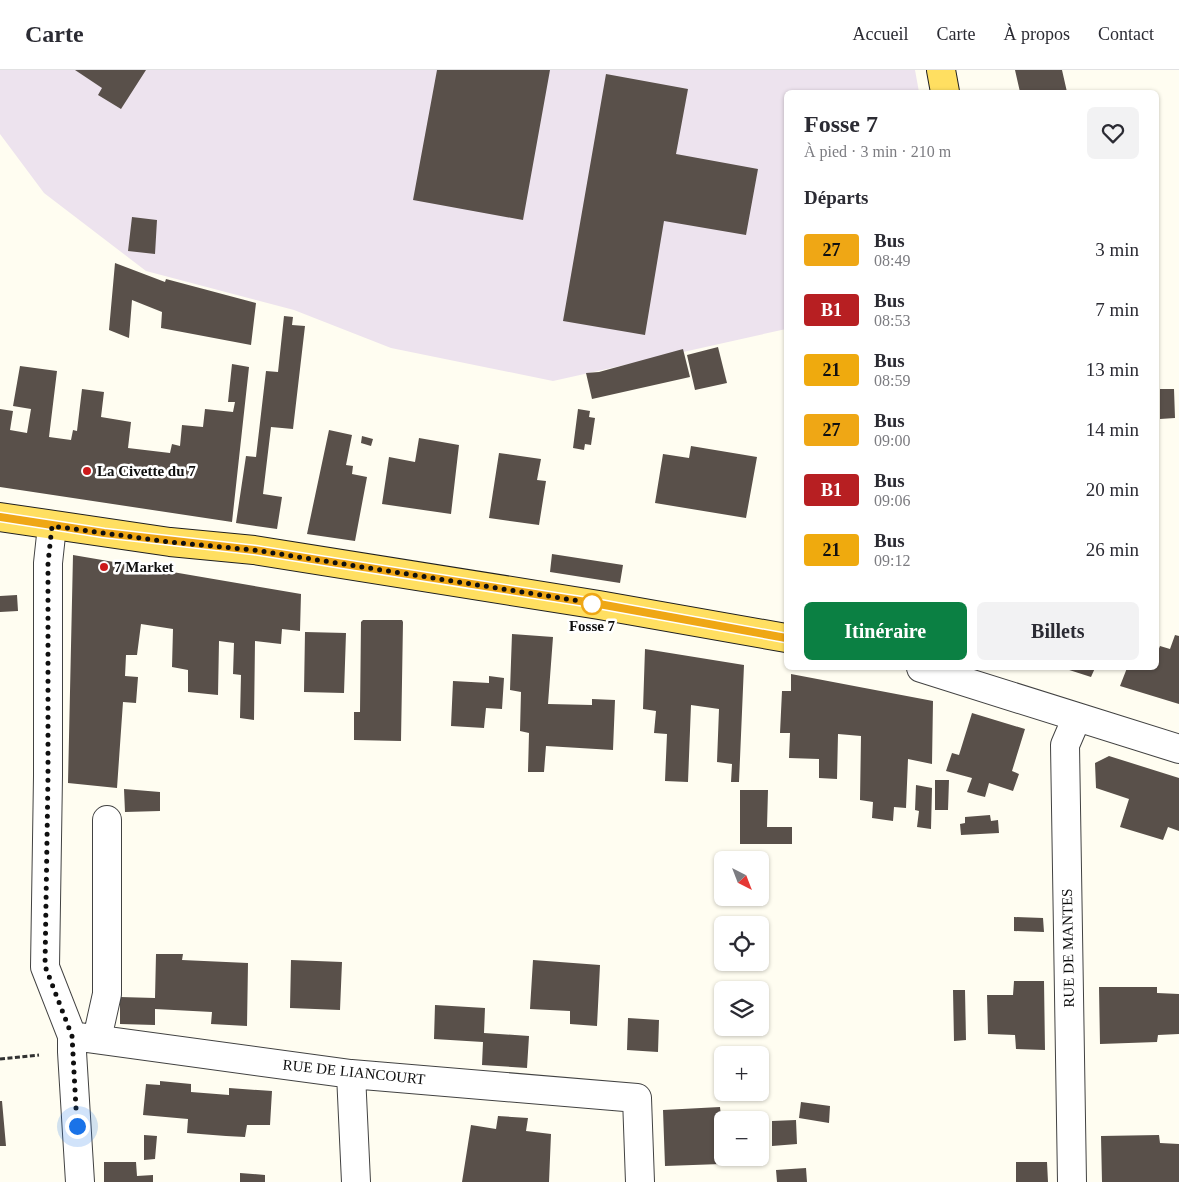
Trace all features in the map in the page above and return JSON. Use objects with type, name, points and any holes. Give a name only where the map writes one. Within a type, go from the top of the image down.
[{"type":"main road","points":[[941,70],[946,90]]},
{"type":"main road","points":[[0,517],[160,541],[254,550],[599,604],[784,638]]},
{"type":"street","points":[[52,526],[48,563],[48,776],[45,966],[80,1042],[80,1182]]},
{"type":"street","points":[[927,670],[1179,749]]},
{"type":"street","name":"RUE DE MANTES","points":[[1072,1182],[1065,745],[1077,717]]},
{"type":"street","points":[[80,1042],[107,994],[107,820]]},
{"type":"street","name":"RUE DE LIANCOURT","points":[[80,1042],[351,1074],[636,1098],[640,1182]]},
{"type":"street","points":[[351,1074],[356,1182]]},
{"type":"path","points":[[0,1059],[80,1042]]},
{"type":"shaded area","points":[[0,70],[915,70],[919,90],[784,90],[784,329],[553,381],[391,348],[294,310],[146,271],[44,193],[0,134]]},
{"type":"building","points":[[75,70],[146,70],[121,109],[98,95],[102,88]]},
{"type":"building","points":[[437,70],[550,70],[523,220],[413,200]]},
{"type":"building","points":[[1015,70],[1062,70],[1067,90],[1020,90]]},
{"type":"building","points":[[606,74],[688,89],[676,154],[758,169],[746,235],[664,221],[645,335],[563,321]]},
{"type":"building","points":[[132,217],[157,220],[155,254],[128,251]]},
{"type":"building","points":[[115,263],[165,282],[166,279],[256,303],[251,345],[161,328],[162,312],[132,300],[129,338],[109,330]]},
{"type":"building","points":[[284,316],[293,317],[292,325],[305,326],[293,429],[271,427],[263,494],[282,497],[277,529],[236,523],[246,456],[256,457],[266,371],[278,372]]},
{"type":"building","points":[[718,347],[727,383],[695,390],[687,355]]},
{"type":"building","points":[[683,349],[690,377],[592,399],[586,373],[599,372]]},
{"type":"building","points":[[232,364],[249,367],[232,522],[0,487],[0,409],[13,411],[10,430],[27,433],[31,409],[13,406],[20,366],[57,371],[49,437],[71,440],[73,430],[77,431],[82,389],[104,392],[101,417],[131,422],[128,448],[170,453],[172,444],[180,446],[182,425],[203,427],[205,409],[233,412],[235,402],[228,402]]},
{"type":"building","points":[[1160,389],[1174,389],[1175,418],[1160,419]]},
{"type":"building","points":[[578,409],[590,411],[589,417],[595,418],[591,445],[585,444],[584,450],[573,448]]},
{"type":"building","points":[[329,430],[352,435],[346,465],[353,466],[352,474],[367,477],[355,541],[307,534]]},
{"type":"building","points":[[362,436],[373,439],[371,446],[361,443]]},
{"type":"building","points":[[419,438],[459,445],[451,514],[382,504],[389,457],[415,462]]},
{"type":"building","points":[[691,446],[757,457],[746,518],[655,503],[663,454],[689,458]]},
{"type":"building","points":[[499,453],[541,459],[537,480],[546,481],[539,525],[489,518]]},
{"type":"building","points":[[552,554],[623,565],[620,583],[550,572]]},
{"type":"building","points":[[73,555],[301,594],[300,631],[282,629],[281,644],[255,641],[254,720],[240,718],[241,675],[233,674],[234,643],[219,641],[218,695],[188,692],[188,670],[172,667],[173,629],[141,624],[137,655],[126,655],[125,676],[138,677],[136,703],[123,702],[117,788],[68,783]]},
{"type":"building","points":[[17,595],[18,611],[0,612],[0,596]]},
{"type":"building","points":[[363,620],[402,620],[403,622],[401,741],[354,740],[354,712],[360,712],[361,622]]},
{"type":"building","points":[[305,632],[346,633],[344,693],[304,692]]},
{"type":"building","points":[[512,634],[553,637],[548,704],[592,705],[592,699],[615,700],[613,750],[546,746],[544,772],[528,772],[529,733],[520,731],[521,692],[510,690]]},
{"type":"building","points":[[1175,635],[1179,636],[1179,704],[1120,686],[1126,670],[1159,670],[1160,646],[1170,649]]},
{"type":"building","points":[[645,649],[744,665],[739,782],[731,782],[732,764],[717,762],[719,709],[691,705],[688,782],[665,781],[667,734],[654,733],[656,711],[643,709]]},
{"type":"building","points":[[1069,670],[1094,670],[1091,677]]},
{"type":"building","points":[[791,674],[933,701],[932,764],[908,759],[906,808],[894,807],[893,821],[872,818],[873,802],[860,800],[861,736],[838,734],[837,779],[819,778],[819,759],[789,758],[790,733],[780,733],[782,691],[791,691]]},
{"type":"building","points":[[489,676],[504,678],[502,709],[486,708],[484,728],[451,726],[453,681],[489,683]]},
{"type":"building","points":[[972,713],[1025,729],[1012,771],[1019,774],[1013,791],[989,783],[985,797],[977,795],[967,792],[972,778],[946,771],[952,753],[959,755]]},
{"type":"building","points":[[1109,756],[1179,778],[1179,831],[1168,827],[1163,840],[1120,827],[1129,799],[1096,788],[1095,763]]},
{"type":"building","points":[[935,780],[949,780],[948,810],[935,810]]},
{"type":"building","points":[[916,785],[932,788],[931,829],[917,827],[919,811],[915,810]]},
{"type":"building","points":[[124,789],[160,792],[160,811],[125,812]]},
{"type":"building","points":[[740,790],[768,790],[767,827],[792,827],[792,844],[740,844]]},
{"type":"building","points":[[990,815],[991,821],[998,820],[999,833],[961,835],[960,824],[965,823],[965,817]]},
{"type":"building","points":[[1014,917],[1043,918],[1044,932],[1014,931]]},
{"type":"building","points":[[156,954],[183,954],[182,960],[248,963],[247,1026],[211,1024],[212,1012],[155,1009],[155,1025],[120,1024],[120,997],[155,998]]},
{"type":"building","points":[[291,960],[342,962],[340,1010],[290,1008]]},
{"type":"building","points":[[533,960],[600,965],[597,1026],[570,1024],[570,1011],[530,1009]]},
{"type":"building","points":[[1014,981],[1044,981],[1045,1050],[1016,1049],[1015,1035],[988,1034],[987,995],[1013,995]]},
{"type":"building","points":[[1099,987],[1157,987],[1157,993],[1179,994],[1179,1034],[1158,1035],[1157,1042],[1100,1044]]},
{"type":"building","points":[[953,990],[965,990],[966,1040],[954,1041]]},
{"type":"building","points":[[435,1005],[485,1008],[484,1033],[529,1036],[527,1068],[482,1065],[483,1042],[434,1039]]},
{"type":"building","points":[[628,1018],[659,1020],[658,1052],[627,1050]]},
{"type":"building","points":[[160,1081],[191,1084],[191,1092],[229,1095],[229,1088],[272,1091],[270,1125],[247,1125],[245,1137],[187,1133],[188,1119],[143,1115],[146,1084],[160,1085]]},
{"type":"building","points":[[0,1101],[2,1101],[6,1146],[0,1146]]},
{"type":"building","points":[[801,1102],[830,1106],[829,1123],[799,1118]]},
{"type":"building","points":[[720,1107],[720,1111],[714,1111],[714,1164],[665,1166],[663,1110]]},
{"type":"building","points":[[498,1116],[528,1118],[526,1131],[551,1134],[549,1182],[462,1182],[471,1125],[496,1129]]},
{"type":"building","points":[[796,1120],[797,1144],[772,1146],[772,1121]]},
{"type":"building","points":[[144,1135],[157,1136],[155,1159],[144,1160]]},
{"type":"building","points":[[1159,1135],[1160,1143],[1179,1144],[1179,1182],[1102,1182],[1101,1136]]},
{"type":"building","points":[[104,1162],[136,1162],[137,1176],[153,1175],[153,1182],[104,1182]]},
{"type":"building","points":[[1016,1162],[1047,1162],[1048,1182],[1016,1182]]},
{"type":"building","points":[[806,1168],[807,1182],[777,1182],[776,1170]]},
{"type":"building","points":[[240,1173],[265,1175],[265,1182],[240,1182]]},
{"type":"bus line","name":"27","points":[[0,517],[170,542],[254,550],[599,604],[784,638]]},
{"type":"place","name":"La Civette du 7","points":[[87,471]]},
{"type":"place","name":"7 Market","points":[[104,567]]},
{"type":"place","name":"Fosse 7","points":[[592,604]]},
{"type":"route","points":[[77,1126],[72,1036],[45,966],[48,776],[48,563],[52,526],[170,542],[254,550],[599,604],[592,604]]}]
